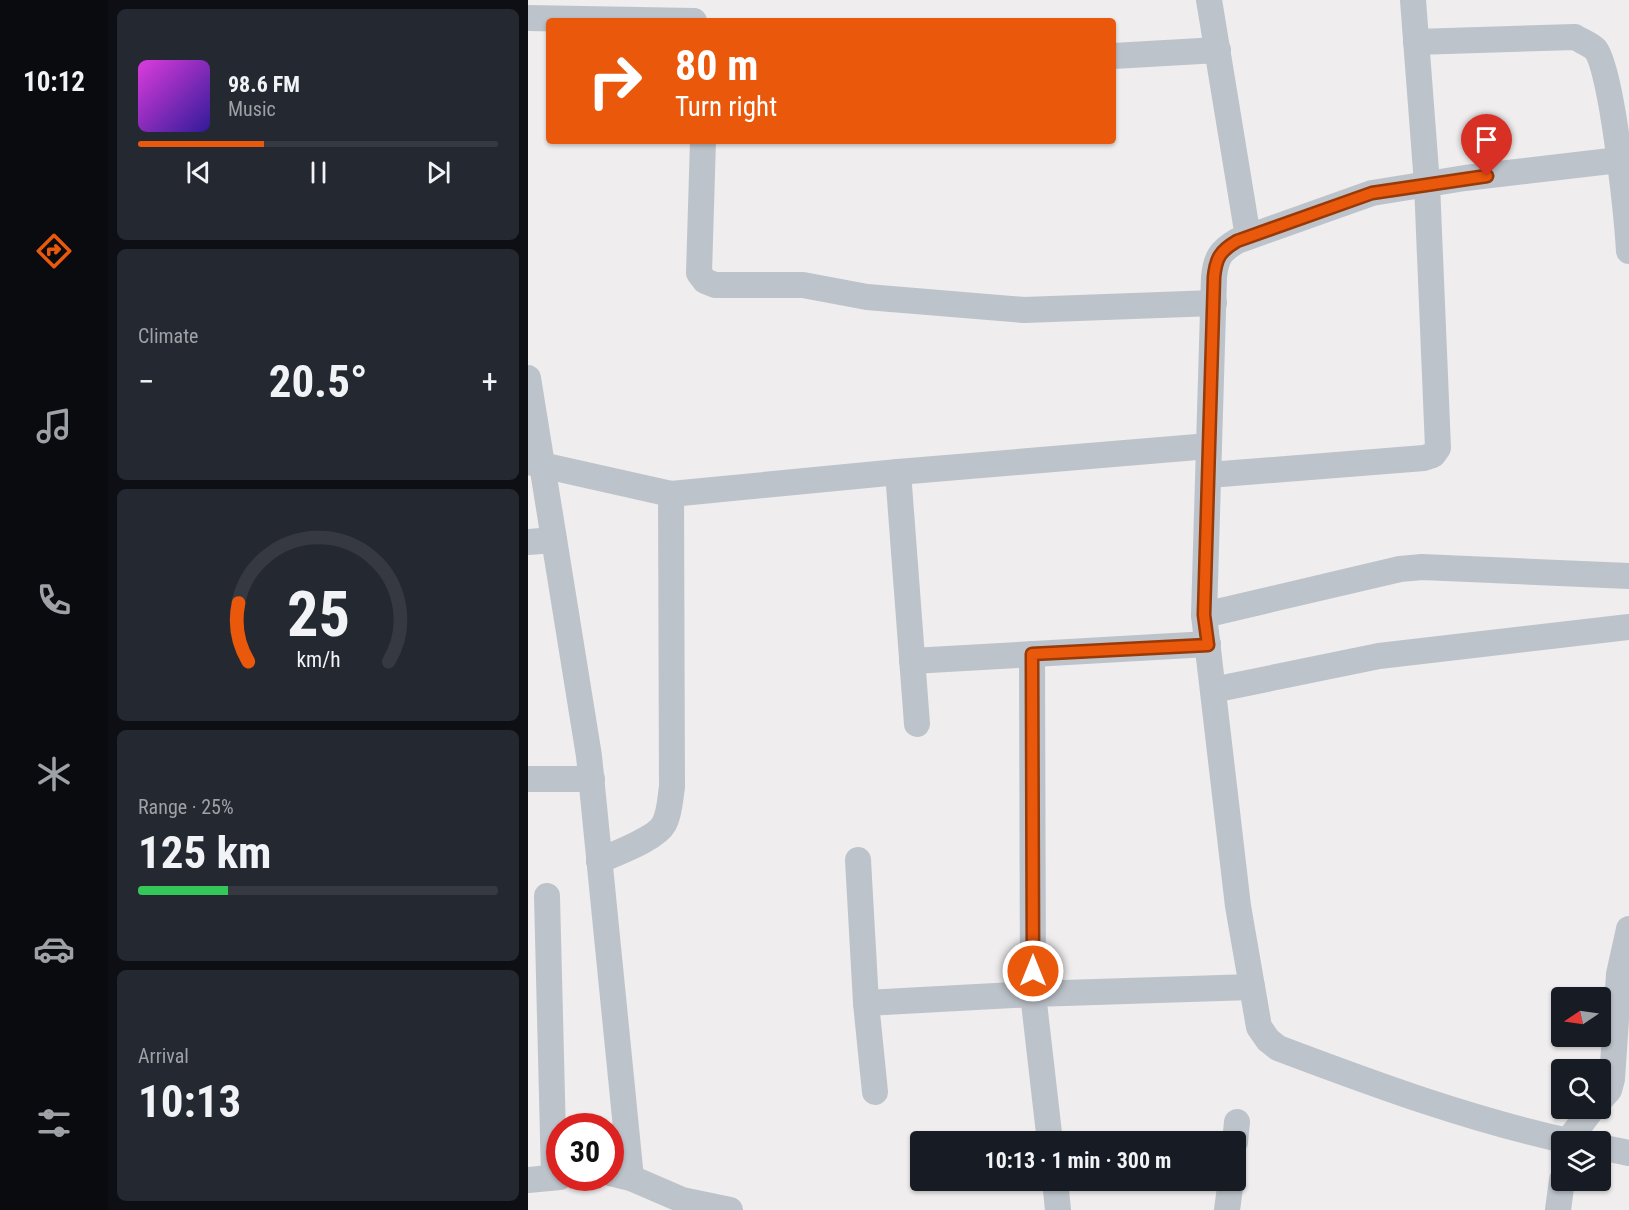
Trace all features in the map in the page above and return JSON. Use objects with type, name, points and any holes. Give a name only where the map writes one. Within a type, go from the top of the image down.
[{"type":"street","points":[[1209,0],[1248,237]]},
{"type":"street","points":[[1209,475],[1433,456],[1438,448],[1427,184],[1413,0]]},
{"type":"street","points":[[528,18],[546,18]]},
{"type":"street","points":[[1416,42],[1575,37],[1595,50],[1604,67],[1619,160],[1629,251]]},
{"type":"street","points":[[1116,56],[1218,50]]},
{"type":"street","points":[[703,144],[699,273],[705,281],[715,285],[803,285],[867,297],[1024,310],[1214,303]]},
{"type":"street","points":[[1551,1137],[1495,1124],[1399,1094],[1278,1048],[1268,1040],[1259,1027],[1238,906],[1204,615],[1216,262],[1221,250],[1248,237],[1372,193],[1619,160]]},
{"type":"street","points":[[528,378],[535,462],[554,540],[592,779],[617,1113]]},
{"type":"street","points":[[535,462],[653,492],[671,494],[1209,446]]},
{"type":"street","points":[[898,472],[917,724]]},
{"type":"street","points":[[599,861],[653,835],[664,825],[669,807],[672,787],[671,494]]},
{"type":"street","points":[[528,542],[554,540]]},
{"type":"street","points":[[1204,615],[1400,569],[1422,567],[1629,576]]},
{"type":"street","points":[[1213,690],[1379,656],[1629,627]]},
{"type":"street","points":[[912,661],[1208,645]]},
{"type":"street","points":[[1032,654],[1033,994],[1049,1131]]},
{"type":"street","points":[[528,779],[592,779]]},
{"type":"street","points":[[858,860],[866,1003],[875,1092]]},
{"type":"street","points":[[547,896],[555,1113]]},
{"type":"street","points":[[1611,1083],[1620,974],[1629,929]]},
{"type":"street","points":[[866,1003],[1033,994],[1252,987]]},
{"type":"street","points":[[1611,1149],[1629,1153]]},
{"type":"street","points":[[624,1176],[682,1205],[730,1210]]},
{"type":"street","points":[[528,1180],[546,1178]]},
{"type":"street","points":[[1055,1191],[1058,1210]]},
{"type":"street","points":[[1227,1210],[1229,1191]]},
{"type":"street","points":[[1558,1210],[1561,1191]]},
{"type":"route","points":[[1033,971],[1032,654],[1208,645],[1204,615],[1214,277],[1216,262],[1221,250],[1237,241],[1372,193],[1487,176]]}]
